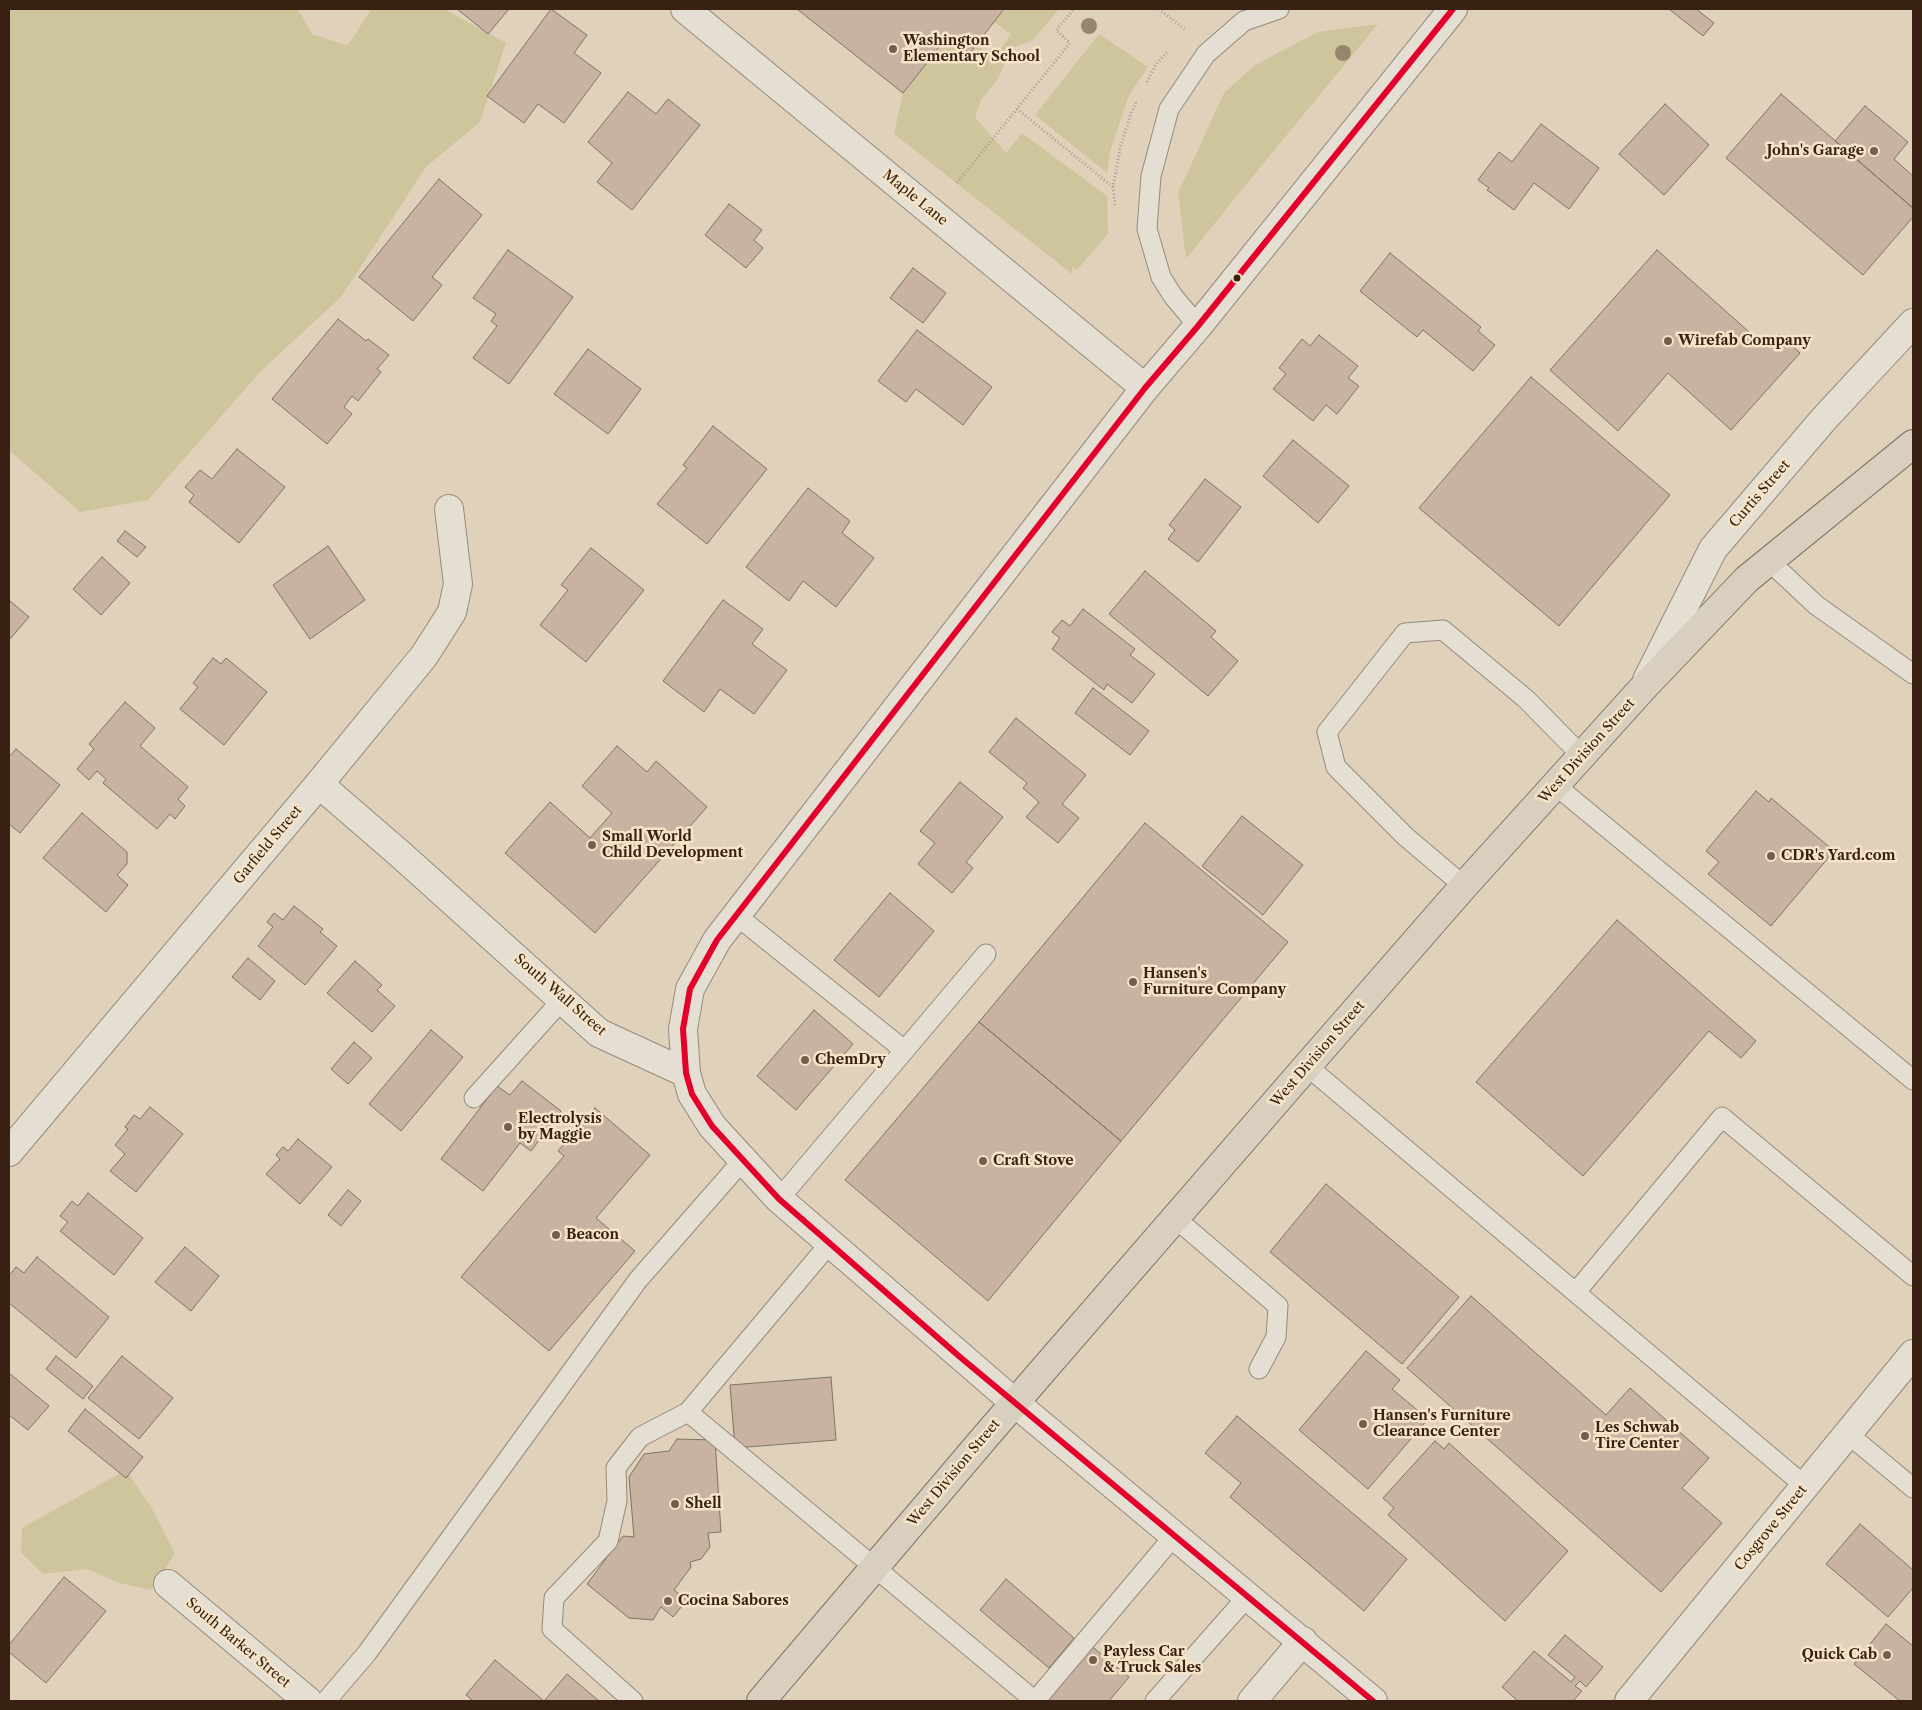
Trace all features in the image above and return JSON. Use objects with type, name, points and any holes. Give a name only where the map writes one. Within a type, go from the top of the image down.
[{"type":"main road","name":"West Division Street","points":[[761,1701],[1015,1403],[1307,1066],[1464,886],[1643,688],[1747,579],[1912,448]]},
{"type":"street","name":"Maple Lane","points":[[685,9],[1145,388]]},
{"type":"street","points":[[1372,1701],[1303,1641],[1015,1403],[779,1198],[712,1126],[692,1094],[686,1072],[683,1029],[690,989],[717,940],[1145,388],[1198,326],[1453,9]]},
{"type":"street","name":"Curtis Street","points":[[1643,688],[1713,549],[1824,420],[1913,323]]},
{"type":"street","name":"Garfield Street","points":[[9,1152],[319,784],[424,656],[452,612],[458,584],[449,509]]},
{"type":"street","name":"South Wall Street","points":[[319,784],[599,1032],[686,1072]]},
{"type":"street","name":"Cosgrove Street","points":[[1629,1701],[1913,1354]]},
{"type":"street","name":"South Barker Street","points":[[168,1584],[308,1701]]},
{"type":"street","points":[[1252,1701],[1303,1641]]},
{"type":"lane","points":[[1198,326],[1173,296],[1161,277],[1147,229],[1151,176],[1169,108],[1206,54],[1244,21],[1279,9]]},
{"type":"lane","points":[[1769,561],[1816,605],[1913,674]]},
{"type":"lane","points":[[1464,886],[1406,837],[1336,767],[1327,732],[1405,632],[1443,630],[1526,699],[1582,756]]},
{"type":"lane","points":[[1555,785],[1913,1080]]},
{"type":"lane","points":[[737,916],[904,1050]]},
{"type":"lane","points":[[779,1198],[986,954]]},
{"type":"lane","points":[[474,1098],[562,1000]]},
{"type":"lane","points":[[1307,1066],[1805,1486]]},
{"type":"lane","points":[[1576,1292],[1722,1117],[1913,1276]]},
{"type":"lane","points":[[326,1701],[373,1645],[638,1280],[743,1160]]},
{"type":"lane","points":[[1175,1218],[1278,1306],[1276,1337],[1259,1370]]},
{"type":"lane","points":[[633,1701],[552,1629],[554,1598],[608,1541],[617,1501],[616,1468],[640,1437],[688,1412],[830,1243]]},
{"type":"lane","points":[[688,1412],[1036,1701],[1174,1536]]},
{"type":"lane","points":[[1848,1434],[1913,1488]]},
{"type":"lane","points":[[1156,1701],[1248,1596]]},
{"type":"path","points":[[957,183],[1070,43],[1056,30],[1074,9]]},
{"type":"path","points":[[1159,9],[1186,30]]},
{"type":"path","points":[[1016,109],[1113,186]]},
{"type":"shaded area","points":[[9,9],[298,9],[312,34],[346,45],[351,41],[371,9],[444,9],[506,43],[480,122],[426,167],[341,297],[261,371],[148,500],[80,512],[9,450]]},
{"type":"shaded area","points":[[1004,9],[1059,9],[1033,40],[1012,48],[997,80],[981,100],[975,117],[1006,153],[1022,133],[1107,196],[1108,234],[1077,270],[1072,267],[1072,274],[894,134],[903,93],[936,51],[955,41],[970,53],[976,46],[996,55],[1011,34],[994,22]]},
{"type":"shaded area","points":[[1378,24],[1186,259],[1178,193],[1224,93],[1255,65],[1318,32]]},
{"type":"shaded area","points":[[1099,34],[1148,67],[1129,95],[1110,152],[1107,173],[1035,115]]},
{"type":"shaded area","points":[[126,1470],[151,1507],[175,1554],[151,1590],[119,1583],[88,1569],[43,1574],[21,1553],[22,1528]]},
{"type":"building","points":[[457,9],[509,9],[488,34]]},
{"type":"building","points":[[551,9],[587,35],[574,53],[601,73],[564,123],[538,104],[524,123],[487,96]]},
{"type":"building","name":"Washington Elementary School","points":[[797,9],[1004,9],[970,53],[948,36],[903,93]]},
{"type":"building","points":[[1669,9],[1696,9],[1714,23],[1703,36]]},
{"type":"building","points":[[628,92],[656,114],[668,99],[700,125],[632,210],[597,182],[612,163],[588,142]]},
{"type":"building","points":[[1781,94],[1913,208],[1913,217],[1863,275],[1726,158]]},
{"type":"building","points":[[1665,104],[1709,145],[1664,195],[1619,154]]},
{"type":"building","name":"John's Garage","points":[[1865,106],[1908,142],[1894,159],[1913,176],[1913,208],[1835,141]]},
{"type":"building","points":[[1541,124],[1599,168],[1569,209],[1534,183],[1514,210],[1487,190],[1489,188],[1478,180],[1499,152],[1512,162]]},
{"type":"building","points":[[439,179],[482,215],[432,277],[442,285],[413,321],[359,277]]},
{"type":"building","points":[[729,204],[762,230],[754,240],[763,248],[746,268],[705,235]]},
{"type":"building","points":[[508,250],[573,297],[509,384],[473,358],[497,326],[491,321],[496,314],[473,298]]},
{"type":"building","name":"Wirefab Company","points":[[1657,250],[1767,348],[1779,334],[1800,353],[1731,430],[1668,373],[1618,431],[1550,370]]},
{"type":"building","points":[[1390,253],[1481,327],[1478,331],[1495,345],[1473,371],[1423,330],[1417,337],[1360,291]]},
{"type":"building","points":[[913,268],[946,293],[923,323],[890,298]]},
{"type":"building","points":[[338,319],[366,341],[368,339],[389,355],[377,369],[381,372],[358,401],[352,396],[344,407],[352,414],[327,444],[272,399]]},
{"type":"building","points":[[917,330],[992,387],[963,425],[916,389],[906,402],[878,381]]},
{"type":"building","points":[[1319,335],[1358,366],[1348,378],[1359,386],[1337,414],[1326,405],[1313,421],[1273,389],[1286,374],[1279,368],[1302,339],[1310,346]]},
{"type":"building","points":[[588,349],[641,389],[608,434],[554,394]]},
{"type":"building","points":[[1531,377],[1670,495],[1559,626],[1419,508]]},
{"type":"building","points":[[713,426],[767,469],[707,544],[657,504],[687,468],[683,465]]},
{"type":"building","points":[[1293,440],[1349,486],[1318,523],[1263,476]]},
{"type":"building","points":[[237,449],[285,487],[239,543],[189,502],[194,495],[185,487],[200,470],[212,479]]},
{"type":"building","points":[[1205,479],[1241,507],[1198,562],[1168,539],[1175,530],[1169,525]]},
{"type":"building","points":[[808,488],[850,521],[842,533],[874,558],[836,607],[803,581],[789,601],[746,567]]},
{"type":"building","points":[[125,531],[146,547],[137,557],[117,541]]},
{"type":"building","points":[[328,546],[365,600],[310,639],[273,585]]},
{"type":"building","points":[[591,548],[644,590],[586,662],[540,625],[568,590],[561,585]]},
{"type":"building","points":[[102,557],[130,583],[101,615],[73,589]]},
{"type":"building","points":[[1145,571],[1216,631],[1211,637],[1238,661],[1208,696],[1109,614]]},
{"type":"building","points":[[9,600],[29,617],[10,639],[9,639]]},
{"type":"building","points":[[723,600],[763,629],[752,644],[787,670],[754,714],[720,689],[704,712],[663,681]]},
{"type":"building","points":[[1083,609],[1135,649],[1130,655],[1155,674],[1132,703],[1107,684],[1104,690],[1052,649],[1060,638],[1052,632],[1062,620],[1070,626]]},
{"type":"building","points":[[213,658],[221,664],[226,658],[267,692],[224,745],[180,709],[198,687],[193,683]]},
{"type":"building","points":[[1093,688],[1149,731],[1130,755],[1075,713]]},
{"type":"building","points":[[125,702],[155,728],[140,746],[188,787],[178,799],[185,806],[175,819],[170,814],[157,829],[103,783],[106,779],[97,771],[89,780],[77,769],[94,749],[89,744]]},
{"type":"building","points":[[1016,718],[1086,775],[1062,804],[1079,818],[1058,843],[1026,817],[1039,802],[1023,788],[1027,783],[989,752]]},
{"type":"building","name":"Small World Child Development","points":[[617,746],[647,772],[656,761],[707,807],[595,933],[505,853],[550,802],[590,838],[612,813],[582,786]]},
{"type":"building","points":[[16,749],[60,785],[20,833],[9,824],[9,757]]},
{"type":"building","points":[[960,782],[1003,817],[966,862],[973,868],[952,893],[918,864],[935,843],[920,831]]},
{"type":"building","name":"CDR's Yard.com","points":[[1756,791],[1769,802],[1771,798],[1834,851],[1771,926],[1708,874],[1719,862],[1706,851]]},
{"type":"building","points":[[82,813],[127,852],[127,864],[117,875],[128,885],[106,912],[43,858]]},
{"type":"building","points":[[1242,816],[1303,865],[1263,915],[1202,866]]},
{"type":"building","name":"Hansen's Furniture Company","points":[[1145,823],[1288,942],[1121,1141],[979,1022]]},
{"type":"building","points":[[890,893],[934,931],[879,997],[834,960]]},
{"type":"building","points":[[294,906],[323,929],[320,932],[337,946],[305,985],[258,946],[273,927],[267,922],[274,913],[283,920]]},
{"type":"building","points":[[1617,920],[1756,1041],[1741,1058],[1709,1031],[1583,1176],[1476,1082]]},
{"type":"building","points":[[248,958],[275,981],[260,1000],[232,977]]},
{"type":"building","points":[[355,961],[382,985],[377,990],[395,1006],[372,1032],[327,993]]},
{"type":"building","name":"ChemDry","points":[[814,1010],[853,1044],[796,1110],[757,1076]]},
{"type":"building","name":"Craft Stove","points":[[979,1022],[1121,1141],[988,1301],[845,1180]]},
{"type":"building","points":[[431,1030],[463,1057],[401,1131],[369,1104]]},
{"type":"building","points":[[354,1042],[372,1058],[348,1084],[331,1069]]},
{"type":"building","name":"Electrolysis by Maggie","points":[[522,1081],[561,1111],[531,1151],[520,1143],[483,1191],[441,1159],[497,1086],[510,1095]]},
{"type":"building","points":[[150,1107],[183,1134],[136,1192],[110,1171],[125,1154],[115,1145],[128,1129],[125,1127],[134,1115],[140,1119]]},
{"type":"building","name":"Beacon","points":[[595,1108],[650,1155],[596,1218],[635,1251],[549,1351],[461,1277],[564,1156],[558,1151]]},
{"type":"building","points":[[298,1139],[332,1167],[300,1204],[266,1174],[280,1159],[276,1155],[283,1147],[288,1151]]},
{"type":"building","points":[[1326,1184],[1459,1297],[1402,1364],[1270,1252]]},
{"type":"building","points":[[348,1190],[361,1201],[341,1226],[328,1215]]},
{"type":"building","points":[[88,1193],[143,1238],[114,1275],[60,1231],[68,1222],[60,1216],[72,1201],[78,1206]]},
{"type":"building","points":[[185,1247],[219,1276],[191,1311],[155,1282]]},
{"type":"building","points":[[37,1257],[109,1317],[76,1358],[9,1303],[9,1276],[16,1267],[24,1273]]},
{"type":"building","name":"Les Schwab Tire Center","points":[[1471,1296],[1606,1415],[1630,1388],[1709,1458],[1682,1488],[1722,1523],[1661,1592],[1407,1368]]},
{"type":"building","name":"Hansen's Furniture Clearance Center","points":[[1366,1351],[1400,1380],[1392,1389],[1428,1419],[1368,1489],[1299,1430]]},
{"type":"building","points":[[56,1356],[93,1386],[83,1399],[46,1369]]},
{"type":"building","points":[[122,1356],[173,1398],[139,1439],[88,1398]]},
{"type":"building","points":[[9,1373],[49,1406],[28,1430],[9,1415]]},
{"type":"building","points":[[831,1377],[836,1440],[735,1448],[730,1385]]},
{"type":"building","points":[[85,1409],[143,1457],[126,1478],[68,1431]]},
{"type":"building","points":[[1237,1416],[1407,1559],[1364,1611],[1230,1497],[1241,1483],[1205,1453]]},
{"type":"building","name":"Shell","points":[[677,1439],[715,1440],[721,1532],[708,1533],[710,1547],[701,1559],[690,1562],[691,1567],[674,1590],[687,1600],[673,1617],[661,1607],[653,1620],[629,1618],[587,1584],[623,1536],[634,1537],[629,1477],[644,1454],[669,1451]]},
{"type":"building","points":[[1435,1441],[1444,1449],[1449,1443],[1568,1551],[1505,1621],[1388,1515],[1394,1508],[1383,1498]]},
{"type":"building","points":[[1860,1524],[1913,1570],[1913,1588],[1888,1617],[1826,1564]]},
{"type":"building","points":[[64,1577],[106,1611],[46,1683],[9,1652],[9,1645]]},
{"type":"building","points":[[1006,1579],[1074,1638],[1049,1668],[980,1610]]},
{"type":"building","name":"Quick Cab","points":[[1886,1624],[1913,1646],[1913,1701],[1900,1701],[1854,1664]]},
{"type":"building","points":[[1565,1635],[1603,1667],[1586,1687],[1580,1681],[1575,1686],[1582,1691],[1573,1701],[1518,1701],[1502,1687],[1534,1651],[1571,1682],[1575,1677],[1548,1655]]},
{"type":"building","name":"Payless Car & Truck Sales","points":[[1089,1644],[1129,1677],[1109,1701],[1042,1701]]},
{"type":"building","points":[[495,1660],[544,1701],[473,1701],[466,1695]]},
{"type":"building","points":[[567,1674],[599,1701],[544,1701]]},
{"type":"transit line","points":[[1373,1701],[960,1357],[779,1199],[712,1126],[692,1094],[686,1073],[683,1029],[690,989],[717,940],[1145,388],[1198,326],[1453,9]]},
{"type":"place","name":"Washington Elementary School","points":[[893,49]]},
{"type":"place","name":"John's Garage","points":[[1874,151]]},
{"type":"place","name":"Wirefab Company","points":[[1668,341]]},
{"type":"place","name":"Small World Child Development","points":[[592,845]]},
{"type":"place","name":"CDR's Yard.com","points":[[1771,856]]},
{"type":"place","name":"Hansen's Furniture Company","points":[[1133,982]]},
{"type":"place","name":"ChemDry","points":[[805,1060]]},
{"type":"place","name":"Electrolysis by Maggie","points":[[508,1127]]},
{"type":"place","name":"Craft Stove","points":[[983,1161]]},
{"type":"place","name":"Beacon","points":[[556,1235]]},
{"type":"place","name":"Hansen's Furniture Clearance Center","points":[[1363,1424]]},
{"type":"place","name":"Les Schwab Tire Center","points":[[1585,1436]]},
{"type":"place","name":"Shell","points":[[675,1504]]},
{"type":"place","name":"Cocina Sabores","points":[[668,1601]]},
{"type":"place","name":"Quick Cab","points":[[1887,1655]]},
{"type":"place","name":"Payless Car & Truck Sales","points":[[1093,1660]]}]
